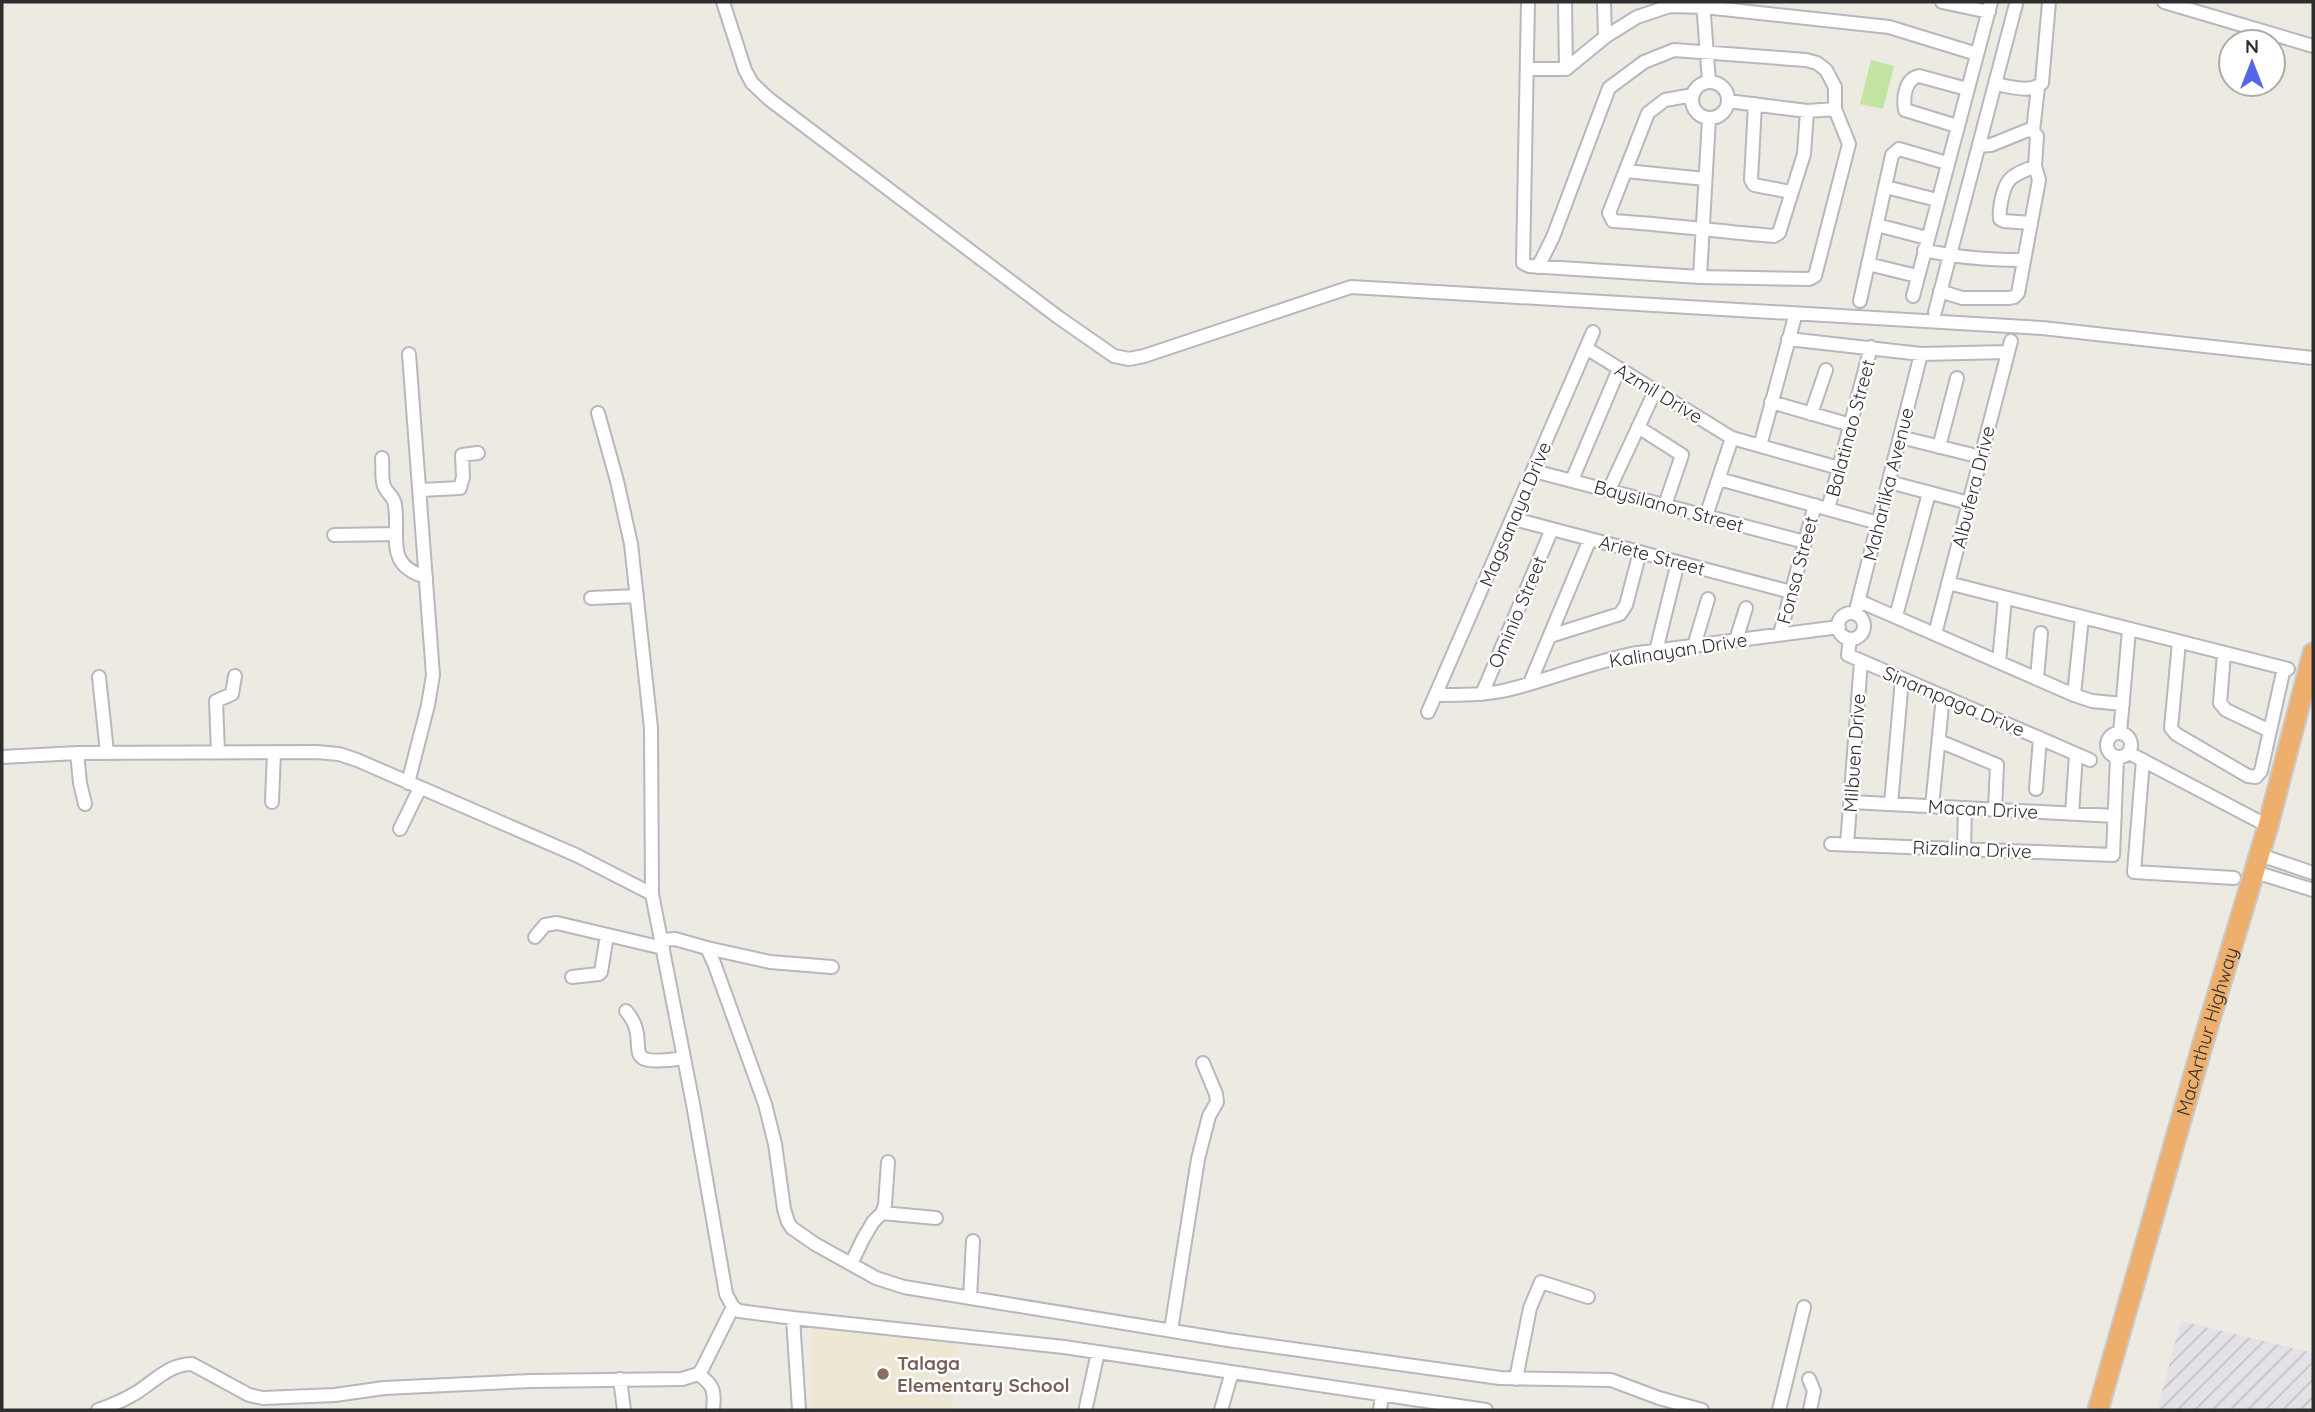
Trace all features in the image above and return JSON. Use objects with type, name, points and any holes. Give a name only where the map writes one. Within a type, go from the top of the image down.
[{"type":"highway","name":"MacArthur Highway","points":[[2098,1410],[2206,1030],[2268,826],[2313,653]]},
{"type":"street","points":[[723,2],[745,70],[752,83],[769,99],[1058,317],[1115,356],[1129,359],[1144,356],[1351,287],[2042,328],[2313,358]]},
{"type":"street","points":[[1528,2],[1525,266],[1538,267],[1700,277],[1803,280],[1815,275],[1849,144],[1835,109],[1835,87],[1826,70],[1817,63],[1674,50],[1644,62],[1609,88],[1553,237],[1538,267]]},
{"type":"street","points":[[1566,2],[1566,69]]},
{"type":"street","points":[[1604,2],[1605,37]]},
{"type":"street","points":[[1913,296],[1990,7],[1942,2]]},
{"type":"street","points":[[1995,84],[2031,89],[2042,83],[2049,2]]},
{"type":"street","points":[[2164,2],[2313,46]]},
{"type":"street","points":[[1528,69],[1566,69],[1605,37],[1637,17],[1670,6],[1703,4],[1889,27],[1977,54]]},
{"type":"street","points":[[1703,4],[1709,82]]},
{"type":"street","points":[[1935,312],[2016,4]]},
{"type":"street","points":[[1957,126],[1905,110],[1908,83],[1919,76],[1967,89]]},
{"type":"street","points":[[1709,82],[1719,84],[1726,91],[1728,101],[1725,110],[1718,116],[1709,118],[1701,116],[1692,103],[1693,95],[1699,86],[1709,82]]},
{"type":"street","points":[[2033,131],[2038,87]]},
{"type":"street","points":[[1693,95],[1665,100],[1648,113],[1609,213],[1613,221],[1659,223],[1702,231],[1774,236],[1779,233],[1804,154],[1807,111]]},
{"type":"street","points":[[1728,101],[1807,111],[1835,109]]},
{"type":"street","points":[[1755,104],[1751,180],[1754,185],[1791,192]]},
{"type":"street","points":[[1700,277],[1709,118]]},
{"type":"street","points":[[1940,291],[1962,298],[2014,297],[2018,293],[2039,180],[2035,166],[2037,136],[2028,130],[1991,145],[1979,146]]},
{"type":"street","points":[[1860,301],[1895,150],[1947,163]]},
{"type":"street","points":[[2031,223],[2004,221],[1998,214],[2005,185],[2011,178],[2035,166]]},
{"type":"street","points":[[1626,171],[1705,179]]},
{"type":"street","points":[[1886,187],[1937,200]]},
{"type":"street","points":[[1877,225],[1950,256],[1983,260],[2024,260]]},
{"type":"street","points":[[1868,264],[1917,276]]},
{"type":"street","points":[[1760,446],[1794,320]]},
{"type":"street","name":"Magsanaya Drive","points":[[1428,712],[1593,332]]},
{"type":"street","points":[[1788,339],[1921,354]]},
{"type":"street","name":"Albufera Drive","points":[[1921,354],[2009,347],[1935,634]]},
{"type":"street","name":"Azmil Drive","points":[[1586,348],[1732,438],[1839,468]]},
{"type":"street","name":"Balatinao Street","points":[[1828,509],[1871,348]]},
{"type":"street","points":[[400,829],[414,785],[433,680],[409,354]]},
{"type":"street","name":"Maharlika Avenue","points":[[1857,607],[1921,354]]},
{"type":"street","points":[[1572,480],[1619,369]]},
{"type":"street","points":[[1811,414],[1826,370]]},
{"type":"street","points":[[1939,447],[1957,379]]},
{"type":"street","points":[[1609,490],[1655,391]]},
{"type":"street","points":[[1771,402],[1851,425]]},
{"type":"street","points":[[598,413],[631,544],[637,596],[651,728],[652,894],[726,1294],[733,1307],[750,1313],[1098,1352],[1486,1410]]},
{"type":"street","points":[[1638,427],[1682,455],[1665,505]]},
{"type":"street","points":[[1900,437],[1981,457]]},
{"type":"street","points":[[1706,516],[1732,438]]},
{"type":"street","points":[[420,490],[460,488],[462,455],[478,453]]},
{"type":"street","points":[[382,458],[383,483],[396,503],[396,553],[408,570],[426,577]]},
{"type":"street","name":"Baysilanon Street","points":[[1534,471],[1805,542]]},
{"type":"street","points":[[1718,479],[1878,523]]},
{"type":"street","points":[[1889,482],[1969,503]]},
{"type":"street","points":[[1896,617],[1929,493]]},
{"type":"street","name":"Fonsa Street","points":[[1780,635],[1815,505]]},
{"type":"street","name":"Ariete Street","points":[[1514,519],[1791,592]]},
{"type":"street","name":"Ominio Street","points":[[1482,694],[1552,529]]},
{"type":"street","points":[[334,535],[396,534]]},
{"type":"street","points":[[1530,683],[1590,539]]},
{"type":"street","points":[[1550,636],[1620,614],[1626,605],[1640,552]]},
{"type":"street","points":[[1656,651],[1678,562]]},
{"type":"street","points":[[1948,583],[2286,668],[2261,771],[2256,777],[2248,776],[2176,734],[2171,728],[2179,642]]},
{"type":"street","points":[[591,598],[637,596]]},
{"type":"street","points":[[1999,662],[2005,598]]},
{"type":"street","points":[[1694,646],[1708,599]]},
{"type":"street","points":[[1857,607],[1864,626],[1861,634],[1850,639],[1843,636],[1839,627],[1843,616],[1857,607],[1896,617],[2074,695],[2092,701],[2123,704]]},
{"type":"street","points":[[1736,640],[1746,608]]},
{"type":"street","points":[[2074,695],[2082,618]]},
{"type":"street","name":"Kalinayan Drive","points":[[1437,695],[1482,694],[1506,690],[1612,658],[1839,627]]},
{"type":"street","points":[[2120,733],[2129,630]]},
{"type":"street","points":[[2037,678],[2041,633]]},
{"type":"street","name":"Sinampaga Drive","points":[[1850,639],[1848,655],[2090,760]]},
{"type":"street","points":[[2224,653],[2220,703],[2226,710],[2270,731]]},
{"type":"street","name":"Milbuen Drive","points":[[1847,845],[1861,661]]},
{"type":"street","points":[[218,752],[216,701],[232,694],[235,676]]},
{"type":"street","points":[[99,677],[107,752]]},
{"type":"street","points":[[1891,804],[1902,679]]},
{"type":"street","points":[[1932,806],[1943,696]]},
{"type":"street","points":[[2115,816],[2123,755],[2130,740],[2120,733],[2112,735],[2106,746],[2110,754],[2123,755],[2143,760],[2268,826]]},
{"type":"street","points":[[2036,789],[2040,738]]},
{"type":"street","points":[[1939,741],[1997,765],[1996,810]]},
{"type":"street","points":[[2,757],[77,752],[339,754],[576,855],[652,894]]},
{"type":"street","points":[[77,752],[85,804]]},
{"type":"street","points":[[272,802],[274,752]]},
{"type":"street","points":[[2072,814],[2076,754]]},
{"type":"street","points":[[2143,760],[2134,872],[2234,878]]},
{"type":"street","name":"Macan Drive","points":[[1851,802],[2115,816]]},
{"type":"street","points":[[1964,849],[1965,808]]},
{"type":"street","name":"Rizalina Drive","points":[[1831,844],[2113,855],[2115,816]]},
{"type":"street","points":[[2257,864],[2313,873]]},
{"type":"street","points":[[2257,864],[2313,890]]},
{"type":"street","points":[[535,937],[549,922],[663,944],[682,940],[770,962],[832,967]]},
{"type":"street","points":[[572,976],[601,972],[607,935]]},
{"type":"street","points":[[707,948],[727,993],[762,1094],[775,1144],[788,1222],[792,1228],[815,1244],[876,1278],[904,1287],[1171,1330],[1516,1379],[1611,1380],[1702,1410]]},
{"type":"street","points":[[626,1011],[635,1024],[640,1055],[645,1060],[651,1062],[684,1058]]},
{"type":"street","points":[[1171,1330],[1194,1179],[1207,1121],[1217,1102],[1203,1063]]},
{"type":"street","points":[[851,1264],[873,1222],[882,1213],[887,1194],[888,1162]]},
{"type":"street","points":[[882,1213],[936,1218]]},
{"type":"street","points":[[970,1298],[973,1241]]},
{"type":"street","points":[[1516,1379],[1530,1308],[1541,1282],[1588,1297]]},
{"type":"street","points":[[698,1374],[733,1307]]},
{"type":"street","points":[[1779,1410],[1804,1307]]},
{"type":"street","points":[[793,1318],[799,1410]]},
{"type":"street","points":[[1086,1407],[1098,1352]]},
{"type":"street","points":[[98,1410],[131,1396],[165,1372],[182,1364],[192,1364],[249,1395],[263,1398],[335,1395],[384,1388],[620,1379],[670,1380],[698,1374],[708,1381],[712,1389],[713,1410]]},
{"type":"street","points":[[1222,1410],[1232,1372]]},
{"type":"street","points":[[620,1379],[624,1410]]},
{"type":"street","points":[[1809,1380],[1814,1391],[1810,1410]]},
{"type":"street","points":[[1380,1410],[1382,1395]]},
{"type":"shaded area","points":[[2181,1321],[2313,1353],[2313,1410],[2157,1410]]},
{"type":"shaded area","name":"Talaga Elementary School","points":[[811,1324],[958,1338],[951,1410],[813,1410]]},
{"type":"green space","points":[[1871,60],[1894,66],[1883,109],[1860,104]]},
{"type":"place","name":"Talaga Elementary School","points":[[883,1374]]}]
